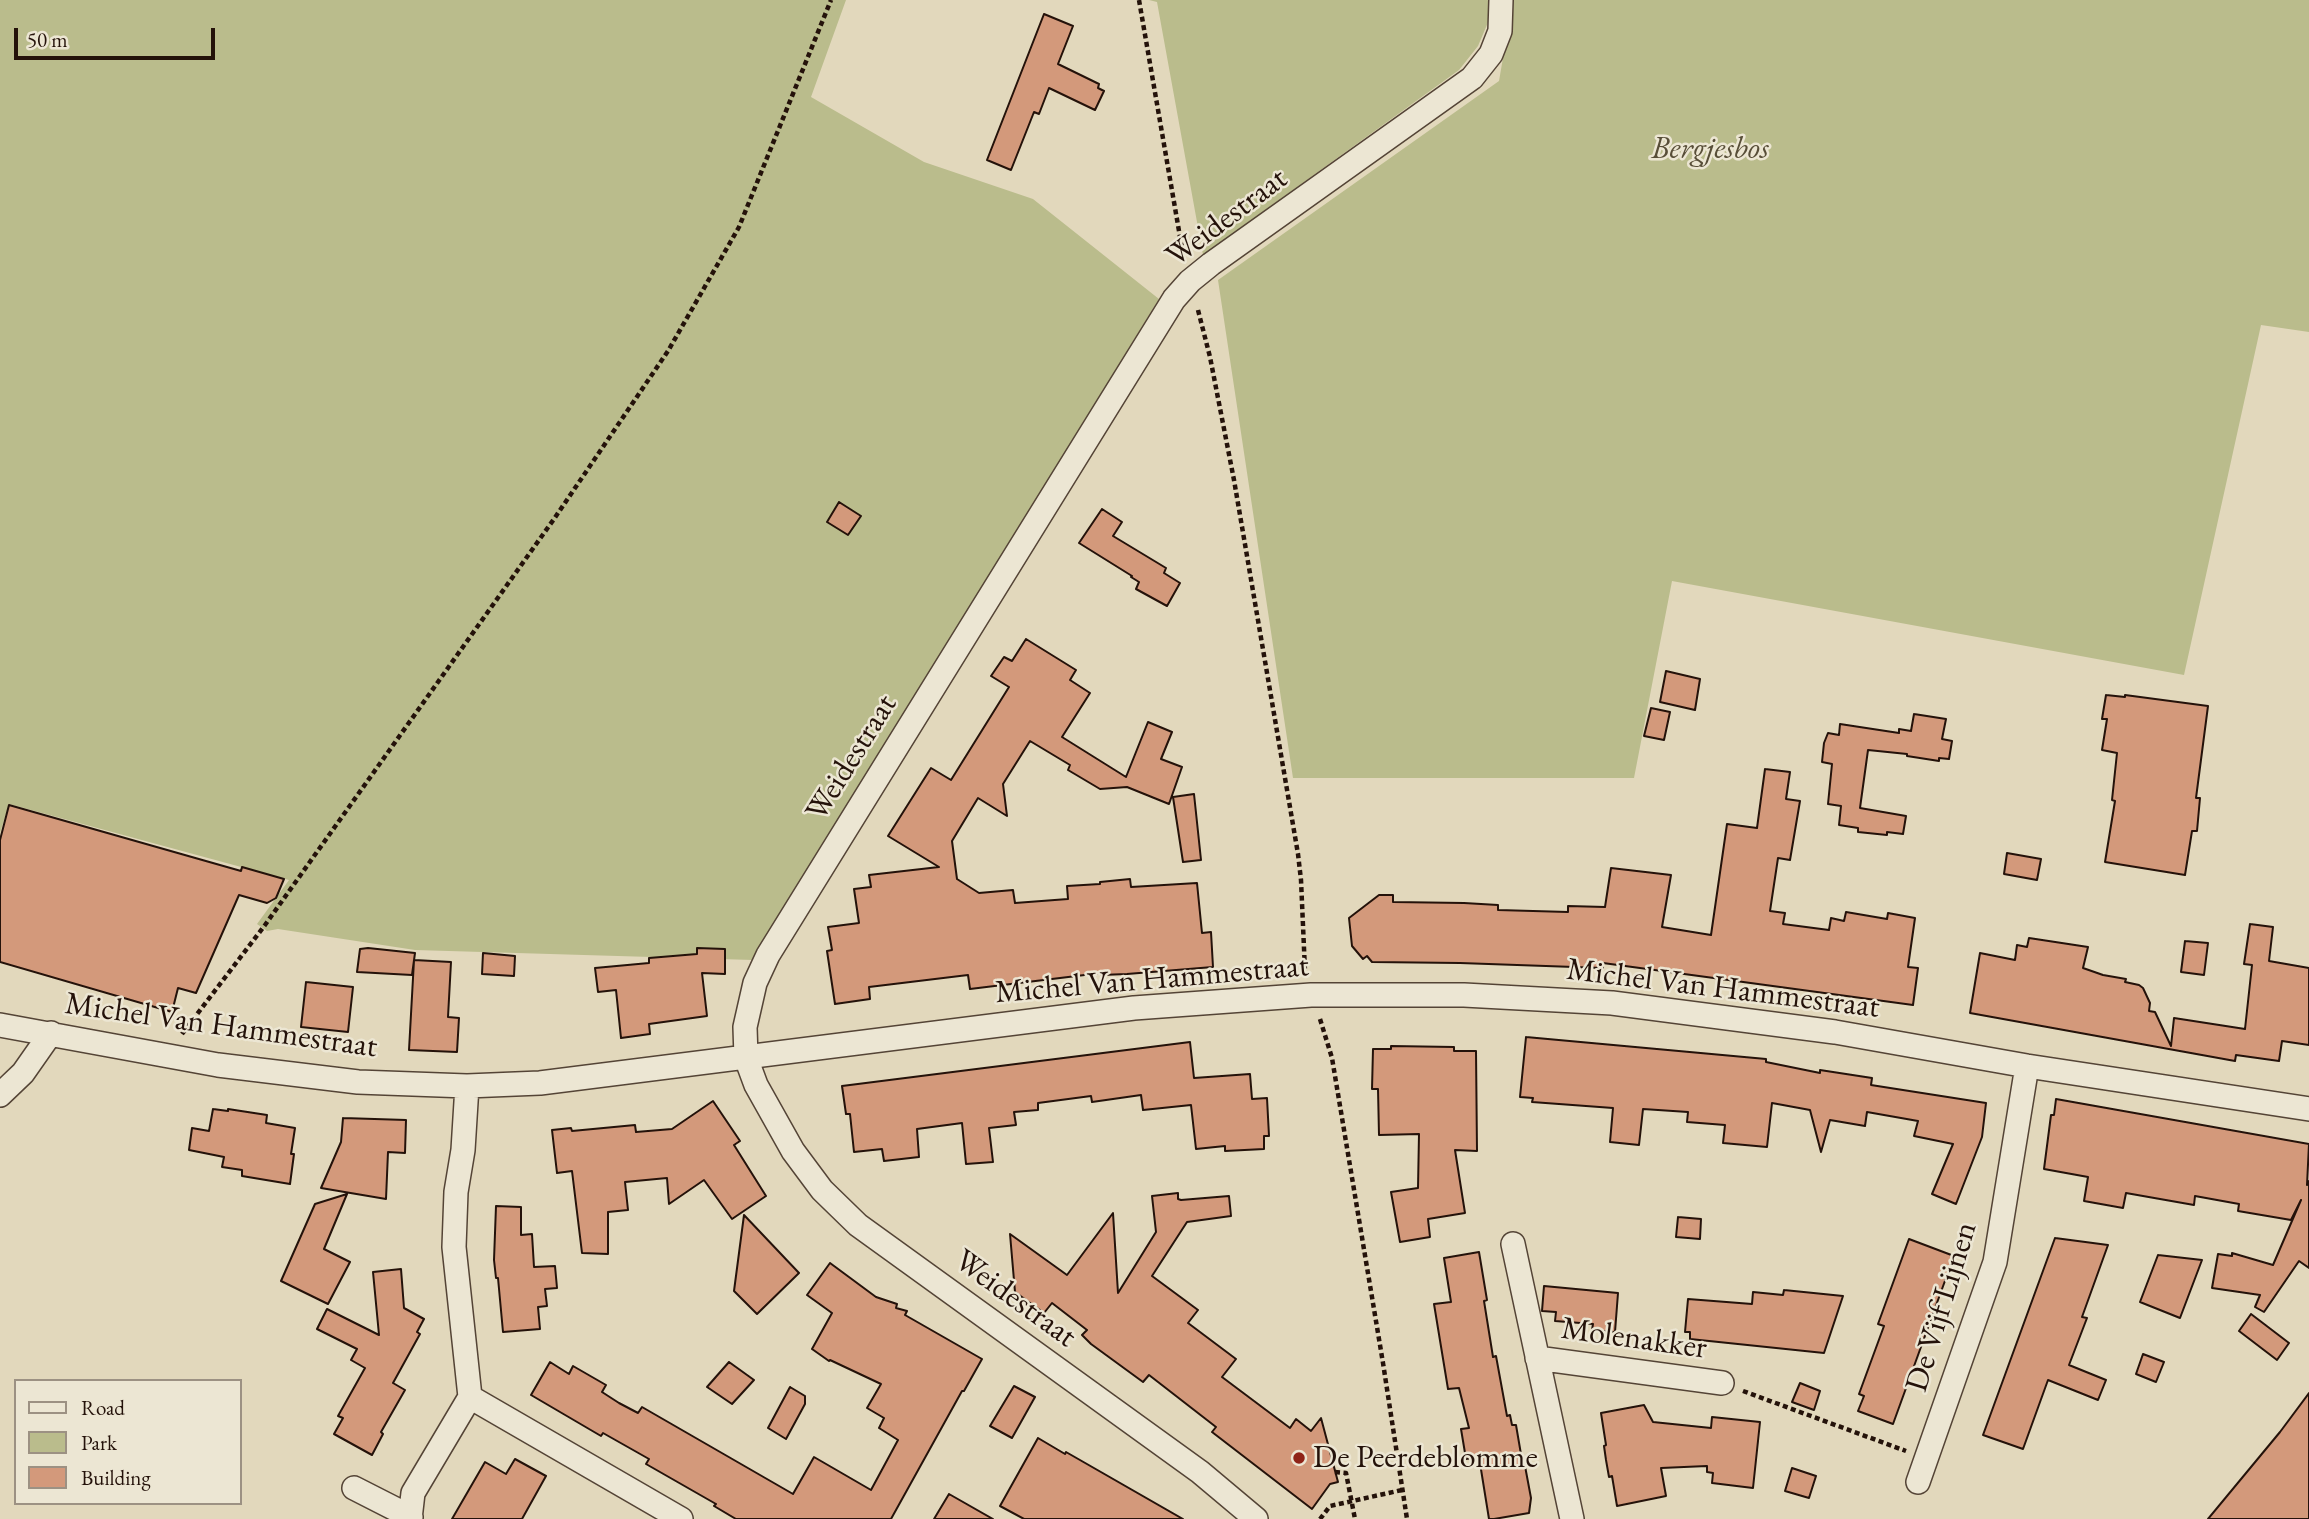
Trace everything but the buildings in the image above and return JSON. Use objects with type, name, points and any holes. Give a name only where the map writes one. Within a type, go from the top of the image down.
[{"type":"street","name":"Weidestraat","points":[[1256,1519],[1200,1472],[858,1224],[822,1191],[793,1151],[756,1085],[746,1058],[745,1027],[748,1007],[768,955],[1174,299],[1190,281],[1472,78],[1491,54],[1500,30],[1501,0]]},
{"type":"street","name":"Michel Van Hammestraat","points":[[0,1026],[218,1065],[358,1082],[467,1086],[540,1083],[1134,1008],[1311,995],[1464,995],[1612,1003],[1835,1032],[2027,1066],[2309,1109]]},
{"type":"street","points":[[0,1095],[23,1073],[51,1033]]},
{"type":"street","name":"De Vijf Lijnen","points":[[1918,1482],[1995,1262],[2027,1066]]},
{"type":"street","points":[[354,1488],[411,1518],[414,1493],[470,1397],[454,1247],[456,1192],[463,1150],[467,1086]]},
{"type":"street","name":"Molenakker","points":[[1513,1244],[1572,1519]]},
{"type":"street","name":"Molenakker","points":[[1537,1358],[1722,1383]]},
{"type":"street","points":[[470,1397],[681,1519]]},
{"type":"path","points":[[166,1054],[279,904],[554,519],[668,351],[739,226],[831,0]]},
{"type":"path","points":[[1139,0],[1182,247],[1218,393],[1298,854],[1304,966],[1332,1058],[1407,1519]]},
{"type":"path","points":[[1722,1383],[1895,1446],[1926,1460]]},
{"type":"path","points":[[1335,1472],[1346,1473],[1355,1519]]},
{"type":"path","points":[[1320,1519],[1330,1506],[1402,1490]]},
{"type":"green space","points":[[0,0],[846,0],[811,97],[924,162],[1033,199],[1159,299],[753,960],[415,950],[278,929],[267,931],[257,924],[289,880],[9,804],[0,833]]},
{"type":"green space","points":[[1149,0],[1488,0],[1489,20],[1478,46],[1459,70],[1203,255],[1157,2]]},
{"type":"green space","name":"Bergjesbos","points":[[1513,0],[2309,0],[2309,332],[2261,325],[2184,675],[1672,581],[1634,778],[1293,778],[1218,280],[1499,81]]},
{"type":"place","name":"De Peerdeblomme","points":[[1299,1458]]}]
